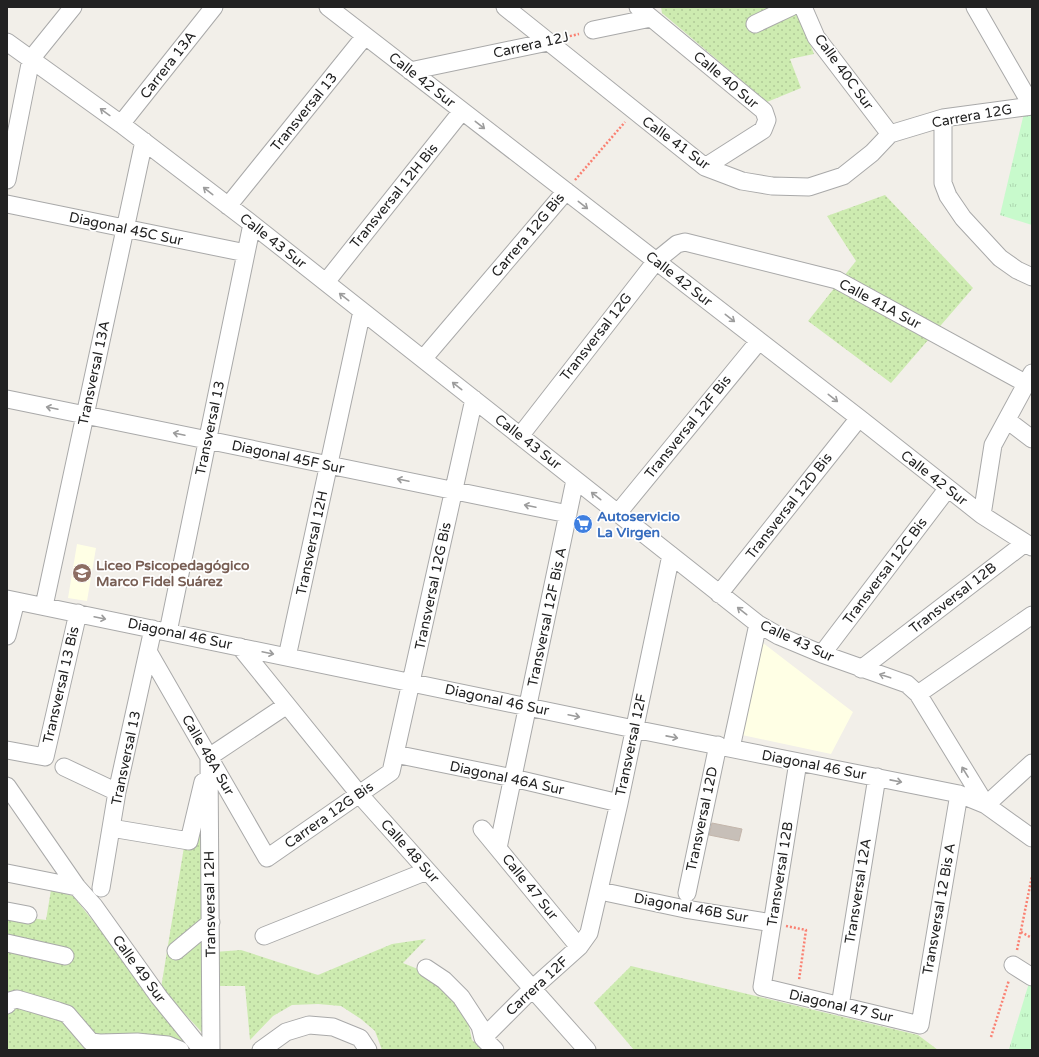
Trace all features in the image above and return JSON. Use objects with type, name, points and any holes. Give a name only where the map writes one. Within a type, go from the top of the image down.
[{"type":"street","points":[[7,180],[31,59],[73,7]]},
{"type":"street","name":"Carrera 13A","points":[[122,124],[214,7]]},
{"type":"street","name":"Calle 42 Sur","points":[[328,7],[982,515],[1028,545]]},
{"type":"street","name":"Calle 41 Sur","points":[[505,7],[705,168],[742,181],[772,186],[809,187],[843,176],[872,153],[890,134]]},
{"type":"street","name":"Calle 40 Sur","points":[[638,7],[764,111],[767,120],[763,130],[705,168]]},
{"type":"street","points":[[755,24],[791,7]]},
{"type":"street","name":"Calle 40C Sur","points":[[803,7],[816,37],[890,134]]},
{"type":"street","points":[[975,7],[1032,106]]},
{"type":"street","points":[[593,30],[651,18]]},
{"type":"street","name":"Transversal 13","points":[[228,206],[365,36]]},
{"type":"street","name":"Calle 43 Sur","points":[[7,42],[122,124],[252,224],[758,624],[779,636],[822,654],[907,684],[918,694],[986,805],[1032,838]]},
{"type":"street","name":"Carrera 12J","points":[[410,71],[548,42]]},
{"type":"street","name":"Carrera 12G","points":[[890,134],[943,118],[1032,106]]},
{"type":"street","name":"Transversal 12H Bis","points":[[326,282],[462,111]]},
{"type":"street","points":[[943,118],[943,184],[948,196],[963,218],[1000,258],[1017,270],[1032,277]]},
{"type":"street","name":"Transversal 13A","points":[[44,606],[144,141]]},
{"type":"street","name":"Carrera 12G Bis","points":[[423,359],[566,191]]},
{"type":"street","name":"Diagonal 45C Sur","points":[[7,204],[246,253]]},
{"type":"street","name":"Transversal 13","points":[[101,888],[117,792],[149,653],[160,631],[207,440],[252,224]]},
{"type":"street","name":"Calle 41A Sur","points":[[677,244],[686,242],[837,280],[1029,378]]},
{"type":"street","name":"Transversal 12G","points":[[520,436],[656,261],[677,244]]},
{"type":"street","name":"Transversal 12H","points":[[287,657],[362,311]]},
{"type":"street","name":"Transversal 12F Bis","points":[[618,513],[759,341]]},
{"type":"street","points":[[982,515],[993,445],[1029,378]]},
{"type":"street","name":"Diagonal 45F Sur","points":[[7,399],[568,514]]},
{"type":"street","name":"Transversal 12G Bis","points":[[391,772],[474,399]]},
{"type":"street","name":"Transversal 12D Bis","points":[[720,594],[859,418]]},
{"type":"street","points":[[1006,420],[1032,439]]},
{"type":"street","name":"Transversal 12F Bis A","points":[[498,848],[576,480]]},
{"type":"street","name":"Transversal 12C Bis","points":[[822,654],[948,488]]},
{"type":"street","name":"Transversal 12B","points":[[861,669],[1028,545]]},
{"type":"street","name":"Transversal 12F","points":[[584,940],[600,891],[671,555]]},
{"type":"street","points":[[7,636],[12,600]]},
{"type":"street","name":"Diagonal 46 Sur","points":[[12,600],[634,729],[959,794],[986,805]]},
{"type":"street","name":"Transversal 13 Bis","points":[[7,750],[45,757],[78,614]]},
{"type":"street","points":[[918,694],[1032,615]]},
{"type":"street","name":"Transversal 12D","points":[[687,893],[758,624]]},
{"type":"street","name":"Calle 48 Sur","points":[[240,647],[359,794],[587,1050]]},
{"type":"street","name":"Calle 48A Sur","points":[[149,653],[267,858]]},
{"type":"street","points":[[111,828],[188,841],[209,757],[287,705]]},
{"type":"street","name":"Diagonal 46A Sur","points":[[395,754],[513,778],[619,803]]},
{"type":"street","name":"Transversal 12H","points":[[209,757],[211,1050]]},
{"type":"street","name":"Transversal 12B","points":[[762,987],[798,762]]},
{"type":"street","points":[[986,805],[1032,763]]},
{"type":"street","points":[[64,767],[117,792]]},
{"type":"street","name":"Carrera 12G Bis","points":[[267,858],[391,772]]},
{"type":"street","name":"Transversal 12A","points":[[840,1006],[877,777]]},
{"type":"street","name":"Calle 49 Sur","points":[[7,786],[77,887],[94,906],[159,997],[202,1050]]},
{"type":"street","name":"Transversal 12 Bis A","points":[[920,1025],[959,794]]},
{"type":"street","name":"Calle 47 Sur","points":[[482,829],[584,940]]},
{"type":"street","points":[[264,936],[427,871]]},
{"type":"street","points":[[7,872],[77,887]]},
{"type":"street","name":"Diagonal 46B Sur","points":[[600,891],[685,909],[772,923]]},
{"type":"street","points":[[7,911],[28,914]]},
{"type":"street","points":[[176,951],[211,922]]},
{"type":"street","name":"Carrera 12F","points":[[483,1038],[584,940]]},
{"type":"street","points":[[7,943],[65,956]]},
{"type":"street","points":[[1014,965],[1032,977]]},
{"type":"street","points":[[426,968],[444,980],[461,997],[480,1026],[483,1038],[495,1050]]},
{"type":"street","name":"Diagonal 47 Sur","points":[[762,987],[920,1025]]},
{"type":"street","points":[[7,1005],[10,1001],[16,999],[58,1010],[67,1014],[91,1042],[100,1044],[137,1042],[168,1045],[180,1050]]},
{"type":"street","points":[[261,1050],[286,1032],[309,1025],[333,1027],[360,1038],[368,1050]]},
{"type":"path","name":"Carrera 12J","points":[[548,42],[593,30]]},
{"type":"path","name":"Carrera 12G Bis","points":[[566,191],[634,112]]},
{"type":"path","points":[[772,923],[806,930],[796,995]]},
{"type":"path","points":[[1021,932],[1032,938]]},
{"type":"shaded area","name":"Liceo Psicopedagógico Marco Fidel Suárez","points":[[77,544],[96,548],[87,601],[68,598]]},
{"type":"shaded area","points":[[763,643],[853,712],[831,754],[742,735]]},
{"type":"green space","points":[[661,7],[796,7],[814,54],[790,59],[801,88],[767,102],[662,13]]},
{"type":"green space","points":[[1024,113],[1032,113],[1032,225],[1000,215]]},
{"type":"green space","points":[[885,195],[973,288],[891,383],[808,321],[856,261],[827,216]]},
{"type":"green space","points":[[204,795],[208,1039],[161,988],[184,847],[194,848]]},
{"type":"green space","points":[[51,890],[73,896],[197,1050],[7,1050],[7,915],[46,920]]},
{"type":"green space","points":[[426,939],[403,963],[435,976],[466,1012],[472,1040],[483,1050],[382,1050],[375,1031],[361,1019],[341,1006],[318,1004],[292,1005],[273,1016],[250,1040],[245,986],[216,986],[215,952],[241,950],[318,975],[392,944]]},
{"type":"green space","points":[[631,966],[918,1035],[938,1050],[634,1050],[594,1003]]},
{"type":"green space","points":[[1032,973],[1032,1050],[1009,1049]]},
{"type":"building","points":[[712,823],[742,829],[739,841],[709,835]]},
{"type":"place","name":"Autoservicio La Virgen","points":[[583,524]]},
{"type":"place","name":"Liceo Psicopedagógico Marco Fidel Suárez","points":[[82,573]]}]
